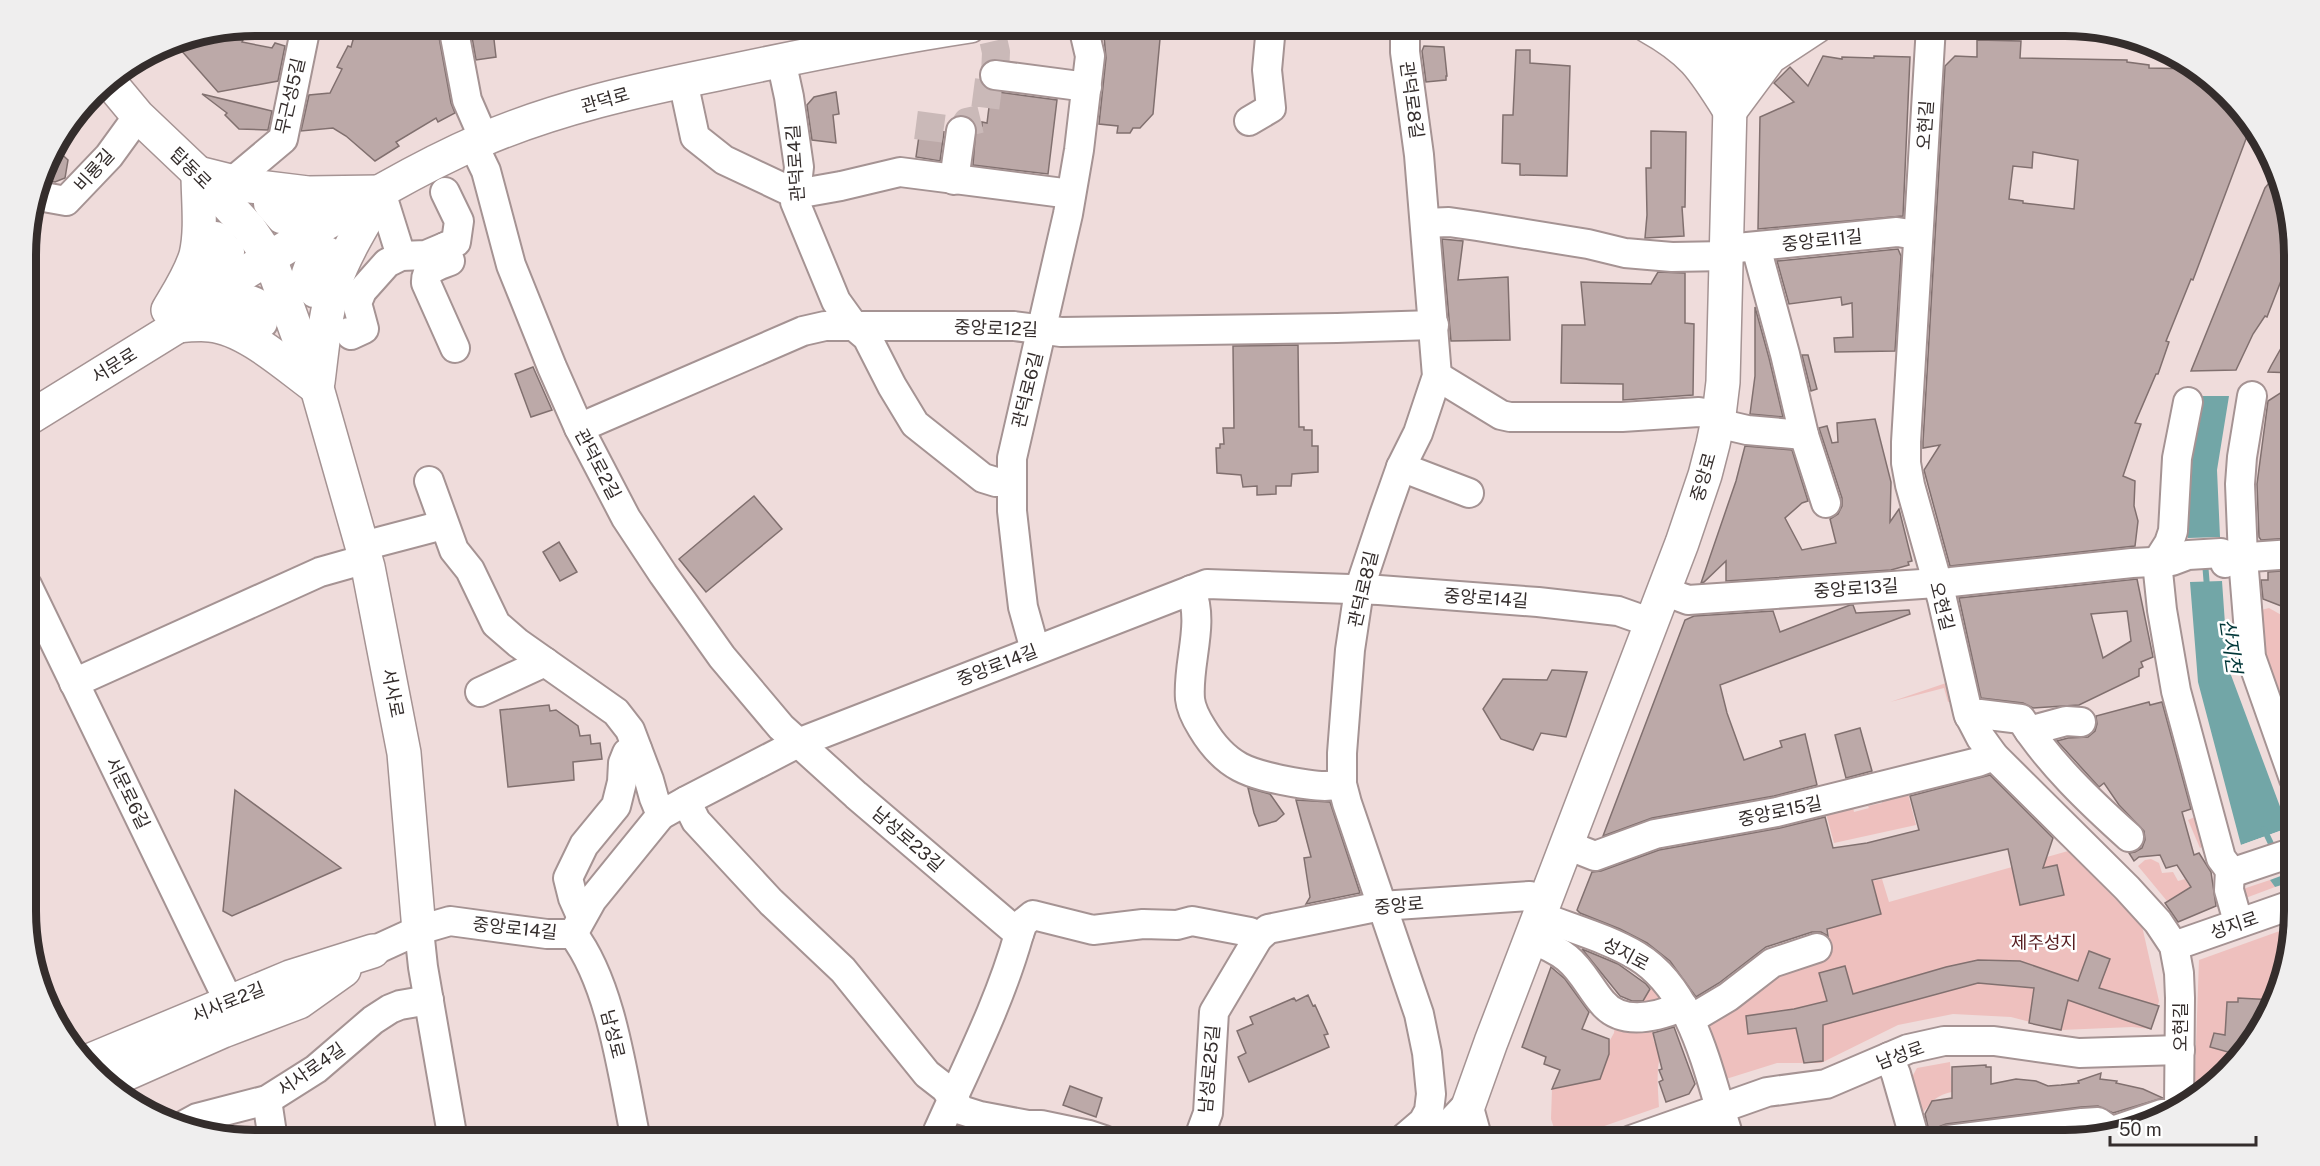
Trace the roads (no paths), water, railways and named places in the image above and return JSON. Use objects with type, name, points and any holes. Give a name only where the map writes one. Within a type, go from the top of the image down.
[{"type":"main road","name":"관덕로","points":[[270,259],[381,192],[479,142],[510,129],[601,101],[682,81],[854,45],[909,36]]},
{"type":"main road","points":[[1665,36],[1692,55],[1704,69],[1730,111],[1770,57],[1800,36]]},
{"type":"main road","name":"중앙로","points":[[1459,1130],[1694,511],[1718,419],[1737,251],[1730,111],[1742,36]]},
{"type":"main road","name":"탑동로","points":[[114,87],[138,116],[198,173],[249,228],[270,259]]},
{"type":"main road","points":[[198,173],[308,194],[381,192],[347,254],[334,286],[325,328],[317,388],[248,339],[230,330],[180,313],[184,283],[198,243],[198,173]]},
{"type":"main road","name":"서문로","points":[[36,394],[270,259]]},
{"type":"main road","name":"서사로","points":[[270,259],[317,388],[364,553],[404,753],[419,930]]},
{"type":"main road","name":"서문로","points":[[36,413],[180,313]]},
{"type":"main road","name":"서사로2길","points":[[94,1059],[290,977],[373,951]]},
{"type":"main road","name":"서사로2길","points":[[115,1079],[223,1031],[299,1002],[373,951]]},
{"type":"street","name":"무근성5길","points":[[233,181],[283,139],[304,36]]},
{"type":"street","name":"관덕로2길","points":[[455,36],[467,100],[511,265],[525,305],[579,428],[627,518],[663,574],[722,657],[781,727],[798,743]]},
{"type":"street","points":[[824,36],[854,45]]},
{"type":"street","name":"관덕로6길","points":[[1035,650],[1023,608],[1011,482],[1015,441],[1079,150],[1090,56],[1085,36]]},
{"type":"street","points":[[1249,121],[1271,108],[1267,70],[1270,36]]},
{"type":"street","name":"관덕로8길","points":[[1405,36],[1425,223],[1427,273],[1434,325],[1437,376],[1418,433],[1401,466],[1359,590],[1350,650],[1342,753],[1342,784],[1424,1034],[1431,1094],[1429,1111],[1423,1122],[1414,1130]]},
{"type":"street","name":"오현길","points":[[1931,36],[1917,235],[1906,463],[1969,716],[1981,738],[1994,756],[2148,910],[2174,946],[2179,973],[2179,1098]]},
{"type":"street","name":"관덕로4길","points":[[781,60],[799,166],[795,202],[836,302],[854,326],[867,337],[915,424],[983,478],[996,482],[1011,482]]},
{"type":"street","points":[[995,75],[1087,87]]},
{"type":"street","points":[[682,81],[695,137],[724,160],[796,194],[841,186],[900,171],[1071,194]]},
{"type":"street","name":"비룡길","points":[[43,197],[66,201],[109,156],[138,116]]},
{"type":"street","points":[[954,180],[961,130]]},
{"type":"street","points":[[381,192],[401,256]]},
{"type":"street","points":[[349,332],[351,335],[364,329],[357,303],[362,291],[387,263],[401,256],[426,255],[456,242],[459,221],[445,192]]},
{"type":"street","name":"중앙로11길","points":[[1425,223],[1449,222],[1588,244],[1625,253],[1672,257],[1897,232],[1917,235]]},
{"type":"street","points":[[445,247],[450,261],[429,270],[426,283],[455,348]]},
{"type":"street","points":[[1737,251],[1785,354],[1804,435],[1826,503]]},
{"type":"street","name":"중앙로12길","points":[[579,428],[804,331],[825,326],[1014,326],[1061,332],[1434,325]]},
{"type":"street","points":[[1437,376],[1501,415],[1510,417],[1622,417],[1699,412],[1747,430],[1804,435]]},
{"type":"street","points":[[2252,396],[2230,558],[2251,657],[2284,751]]},
{"type":"street","points":[[2188,402],[2177,458],[2173,531],[2169,543],[2177,561],[2162,610],[2176,691],[2218,848],[2225,866],[2234,870],[2284,855]]},
{"type":"street","points":[[1401,466],[1469,493]]},
{"type":"street","points":[[429,481],[443,525],[454,550],[470,570],[496,624],[544,662],[616,712],[630,730],[661,815]]},
{"type":"street","points":[[74,683],[364,553],[443,525]]},
{"type":"street","points":[[2230,558],[2284,555]]},
{"type":"street","name":"중앙로13길","points":[[1664,591],[1688,600],[1937,583],[2230,558]]},
{"type":"street","name":"중앙로14길","points":[[419,930],[450,921],[547,934],[577,925],[592,900],[661,815],[686,801],[798,743],[1213,583],[1538,602],[1618,611],[1652,623]]},
{"type":"street","points":[[1191,590],[1196,610],[1190,700],[1211,742],[1226,758],[1256,775],[1312,785],[1342,784]]},
{"type":"street","name":"서문로6길","points":[[36,604],[229,1002]]},
{"type":"street","points":[[480,692],[544,662]]},
{"type":"street","points":[[1969,716],[1998,715],[2021,719],[2072,782],[2129,837]]},
{"type":"street","points":[[2029,731],[2066,721],[2081,722]]},
{"type":"street","name":"남성로23길","points":[[798,743],[1019,934]]},
{"type":"street","name":"남성로","points":[[634,1130],[612,1021],[583,947],[568,878],[584,845],[616,806],[627,753],[637,748]]},
{"type":"street","name":"중앙로15길","points":[[1567,845],[1595,856],[1655,834],[1777,812],[1978,762],[1994,756]]},
{"type":"street","points":[[686,801],[696,821],[771,902],[843,970],[927,1074],[945,1088],[962,1110],[1028,1125],[1065,1130]]},
{"type":"street","points":[[2234,870],[2229,890],[2237,918]]},
{"type":"street","name":"중앙로","points":[[1258,938],[1273,926],[1381,906],[1530,896],[1538,919]]},
{"type":"street","name":"성지로","points":[[2174,946],[2284,908]]},
{"type":"street","points":[[938,1130],[964,1077],[1008,970],[1023,923],[1033,915],[1093,930],[1143,924],[1177,925],[1192,921],[1250,932],[1258,938]]},
{"type":"street","points":[[1538,919],[1547,945],[1568,959],[1602,1003],[1617,1015],[1641,1018],[1687,1013],[1728,997],[1772,963],[1817,948]]},
{"type":"street","name":"성지로","points":[[1538,919],[1613,944],[1637,956],[1655,969],[1670,985],[1687,1013],[1727,1130]]},
{"type":"street","name":"서사로2길","points":[[373,951],[419,930]]},
{"type":"street","name":"서사로","points":[[419,930],[451,1130]]},
{"type":"street","name":"남성로25길","points":[[1202,1130],[1208,1113],[1214,1012],[1258,938]]},
{"type":"street","name":"서사로4길","points":[[192,1121],[267,1100],[316,1069],[373,1020],[390,1009],[429,1000]]},
{"type":"street","name":"남성로","points":[[1658,1130],[1767,1092],[1826,1084],[1923,1044],[1956,1040],[2006,1042],[2079,1053],[2180,1050]]},
{"type":"street","points":[[1889,1057],[1912,1130]]},
{"type":"street","points":[[267,1100],[272,1130]]},
{"type":"street","points":[[1443,1130],[1468,1104]]},
{"type":"street","points":[[1468,1104],[1475,1130]]},
{"type":"street","points":[[2027,1130],[2098,1122],[2101,1127]]},
{"type":"water","points":[[2203,396],[2229,396],[2217,470],[2220,537],[2188,538],[2186,485]]},
{"type":"water","points":[[2222,581],[2228,667],[2284,817],[2284,829],[2241,845],[2198,682],[2190,582]]},
{"type":"water","points":[[2284,875],[2284,884],[2275,887],[2270,880]]},
{"type":"waterway","name":"산지천","points":[[2205,562],[2207,587]]},
{"type":"waterway","name":"산지천","points":[[2264,829],[2274,850]]},
{"type":"waterway","name":"산지천","points":[[2281,864],[2284,869]]},
{"type":"tunnel","points":[[916,125],[961,131],[967,122],[984,118],[989,80],[995,75],[996,52],[992,36]]},
{"type":"park label","name":"제주성지","points":[[2044,942]]}]
